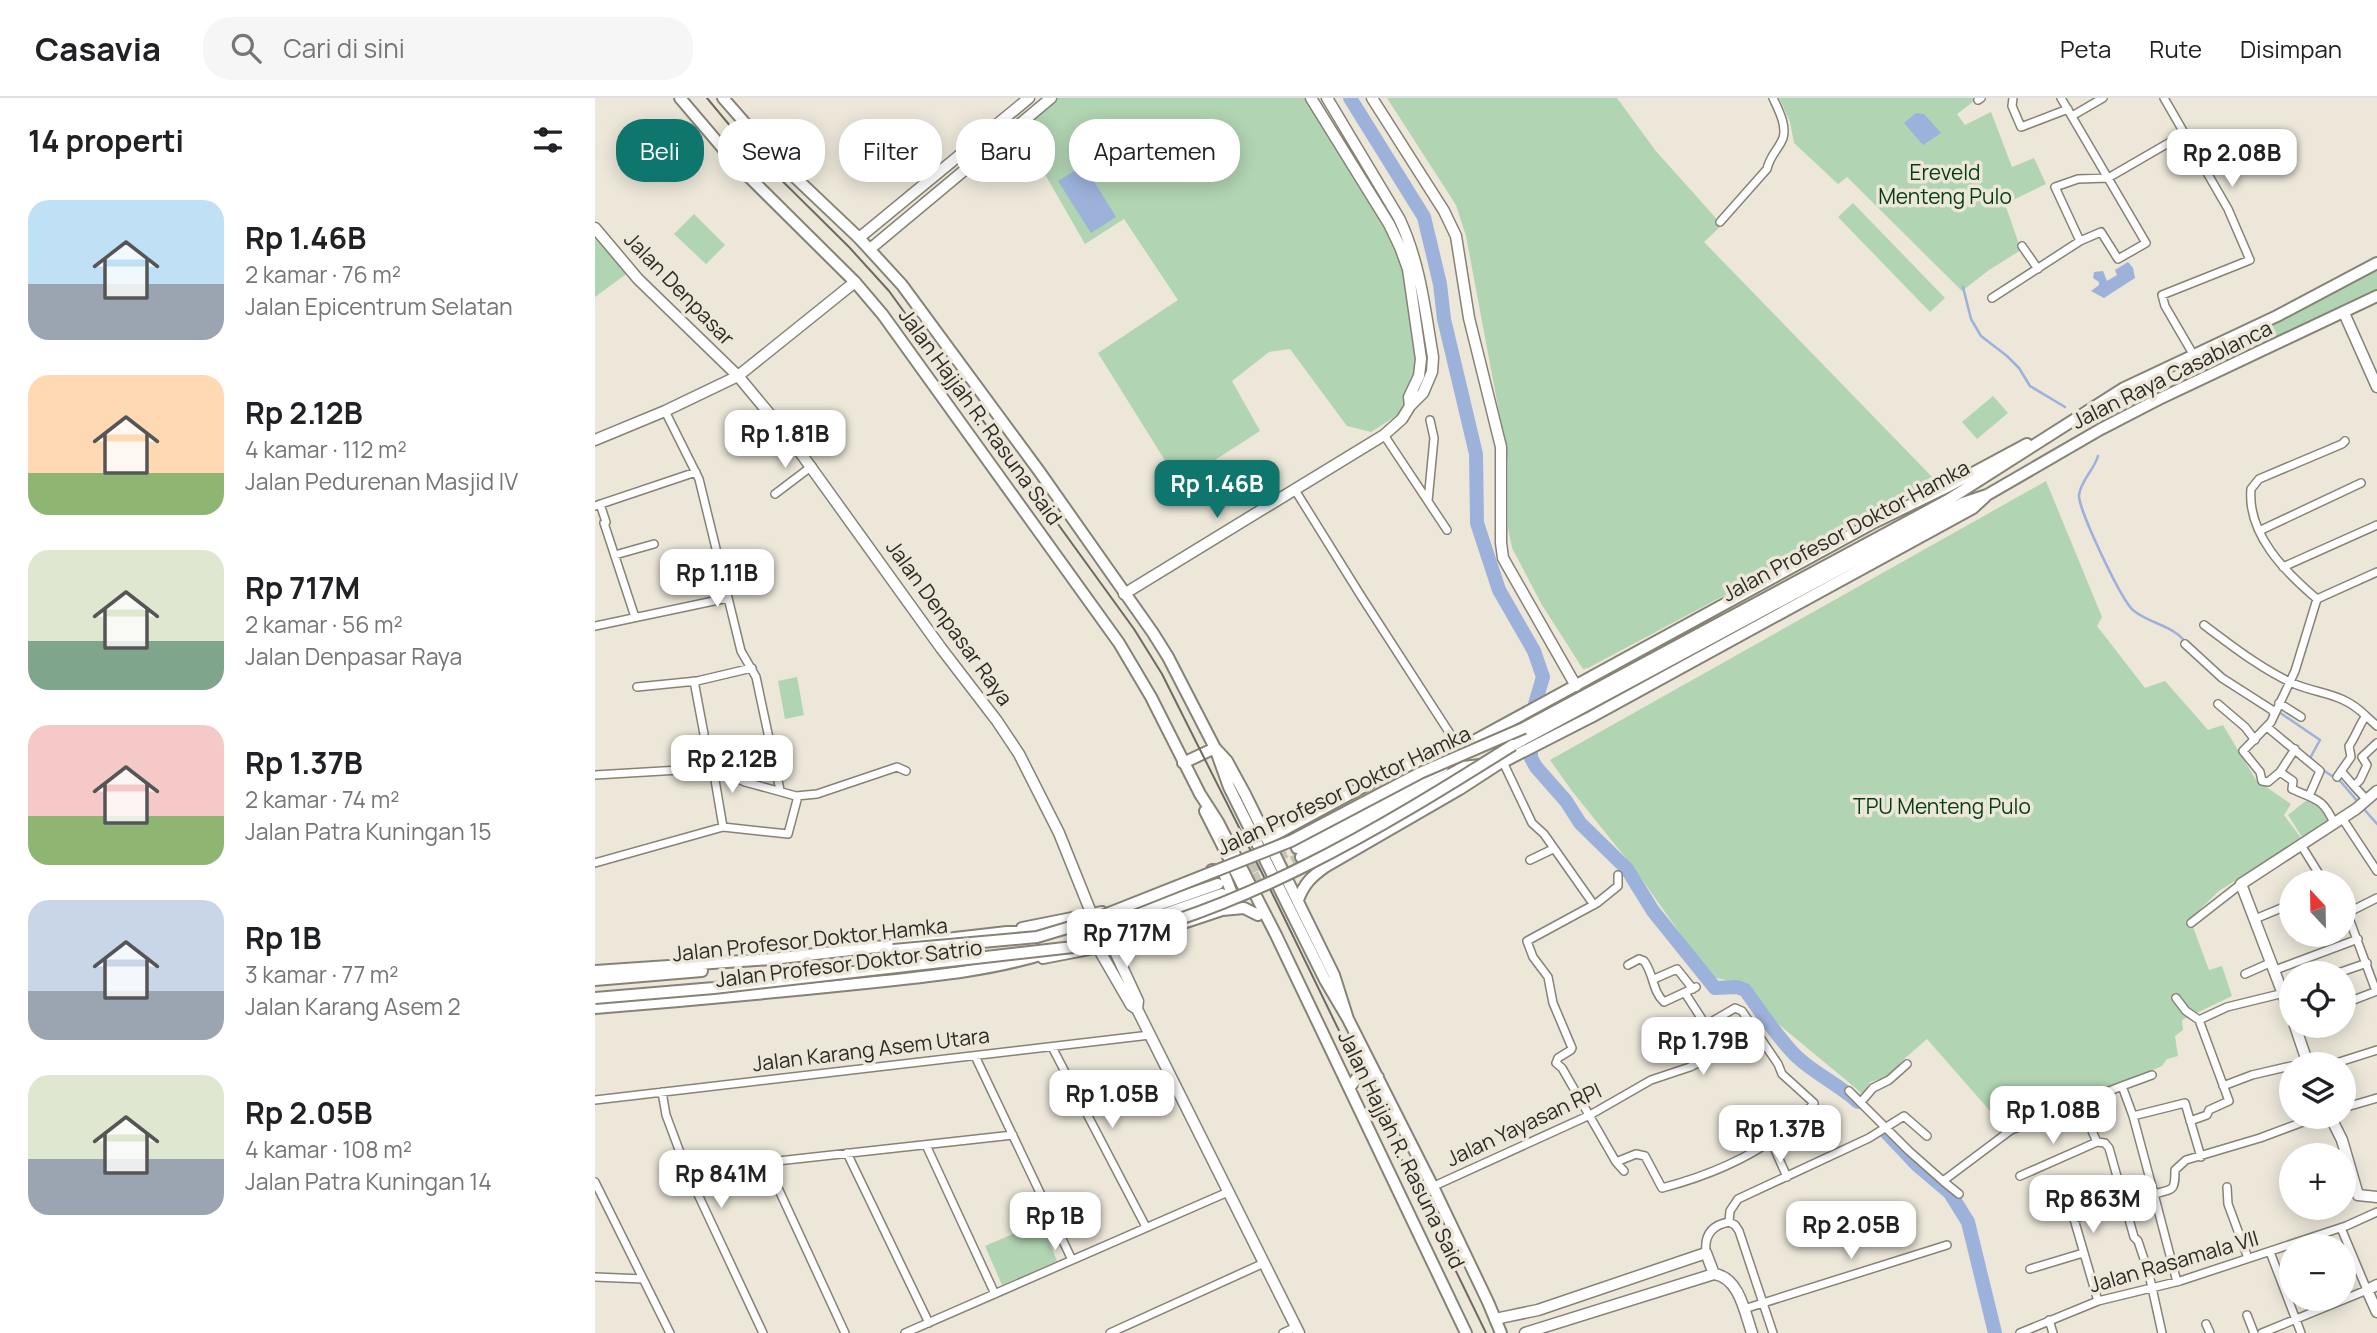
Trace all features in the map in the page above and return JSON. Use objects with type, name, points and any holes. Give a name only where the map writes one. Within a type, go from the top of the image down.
[{"type":"main road","name":"Jalan Hajjah R. Rasuna Said","points":[[680,98],[745,173],[855,282],[930,379],[1119,643],[1151,697],[1200,794],[1219,822],[1350,1087],[1466,1333]]},
{"type":"main road","name":"Jalan Hajjah R. Rasuna Said","points":[[723,98],[780,163],[870,248],[902,285],[1039,471],[1168,657],[1215,748],[1229,787],[1325,980],[1378,1077],[1501,1333]]},
{"type":"main road","name":"Jalan Raya Casablanca","points":[[2043,438],[2124,388],[2281,314],[2377,263]]},
{"type":"main road","name":"Jalan Raya Casablanca","points":[[1987,495],[2146,406],[2377,296]]},
{"type":"main road","points":[[1267,839],[1383,776],[1474,741],[1871,524],[2024,445],[2043,438]]},
{"type":"main road","name":"Jalan Profesor Doktor Hamka","points":[[595,1000],[1082,947],[1146,931],[1213,908],[1338,850],[1426,800],[1513,745],[1951,504],[2043,438]]},
{"type":"main road","points":[[1298,900],[1309,878],[1325,867],[1503,762],[1647,687],[1973,508],[1987,495]]},
{"type":"main road","name":"Jalan Profesor Doktor Hamka","points":[[595,980],[1037,937],[1084,923],[1291,841],[1420,773],[1517,731],[1951,504],[1987,495]]},
{"type":"main road","points":[[1474,741],[1443,767],[1299,853],[1464,767],[1503,762]]},
{"type":"main road","name":"Jalan Hajjah R. Rasuna Said","points":[[1215,748],[1227,761],[1298,900],[1340,989],[1348,1018]]},
{"type":"main road","points":[[1183,763],[1215,748]]},
{"type":"main road","name":"Jalan Hajjah R. Rasuna Said","points":[[1200,794],[1205,812],[1285,968],[1300,984]]},
{"type":"main road","points":[[1292,826],[1286,838],[1298,866],[1312,869],[1325,867]]},
{"type":"main road","points":[[1209,872],[1220,863],[1223,846]]},
{"type":"main road","points":[[1007,932],[1092,915],[1217,869],[1223,872],[1234,896],[1222,910]]},
{"type":"main road","name":"Jalan Profesor Doktor Satrio","points":[[595,973],[772,959],[1007,932],[1063,932],[1220,889],[1016,963],[775,993],[595,1008]]},
{"type":"main road","points":[[1016,963],[1112,945],[1222,910],[1244,908],[1258,915]]},
{"type":"main road","points":[[595,1000],[611,1007]]},
{"type":"main road","points":[[1350,1087],[1360,1074],[1378,1077]]},
{"type":"street","points":[[859,238],[1029,98]]},
{"type":"street","points":[[870,248],[1051,98]]},
{"type":"street","points":[[1311,98],[1395,235],[1415,283]]},
{"type":"street","points":[[1124,594],[1384,435],[1402,419],[1418,390],[1432,372],[1433,357],[1415,283],[1413,253],[1399,218],[1327,98]]},
{"type":"street","points":[[1372,98],[1453,229],[1469,318],[1501,447],[1503,558],[1576,686]]},
{"type":"street","points":[[1720,222],[1767,169],[1769,158],[1783,138],[1784,125],[1773,98]]},
{"type":"street","points":[[2013,98],[2012,106],[2021,127],[2070,113],[2103,98]]},
{"type":"street","points":[[1992,298],[2080,241],[2103,233],[2118,259],[2146,243],[2061,98]]},
{"type":"street","points":[[2164,98],[2228,209],[2250,260],[2161,297],[2193,354]]},
{"type":"street","points":[[2080,241],[2054,188],[2078,179],[2108,178],[2184,134]]},
{"type":"street","points":[[883,218],[891,230]]},
{"type":"street","name":"Jalan Denpasar","points":[[595,228],[638,279],[735,374]]},
{"type":"street","points":[[2022,246],[2038,269]]},
{"type":"street","points":[[735,374],[841,286],[842,269]]},
{"type":"street","points":[[595,440],[665,411],[735,374],[855,282]]},
{"type":"street","points":[[2344,313],[2374,368],[2377,387]]},
{"type":"street","name":"Jalan Denpasar Raya","points":[[735,374],[812,466],[1019,754],[1059,833],[1092,915]]},
{"type":"street","points":[[665,411],[696,472],[741,651],[753,668],[780,790]]},
{"type":"street","points":[[1428,502],[1434,439],[1430,420]]},
{"type":"street","points":[[1384,435],[1447,530]]},
{"type":"street","points":[[2317,599],[2283,567],[2259,531],[2251,489],[2255,482],[2345,441]]},
{"type":"street","points":[[775,494],[812,466]]},
{"type":"street","points":[[635,617],[598,505],[696,472]]},
{"type":"street","points":[[2259,531],[2361,483]]},
{"type":"street","points":[[1295,490],[1458,746]]},
{"type":"street","points":[[2283,567],[2377,524]]},
{"type":"street","points":[[615,555],[654,544]]},
{"type":"street","points":[[2295,749],[2280,772],[2268,782],[2262,781],[2260,772],[2243,751],[2267,727],[2290,682],[2317,599],[2377,572]]},
{"type":"street","points":[[595,626],[729,598]]},
{"type":"street","points":[[2204,625],[2247,658],[2290,682],[2348,701],[2377,726]]},
{"type":"street","points":[[2185,645],[2221,678],[2276,709],[2301,717]]},
{"type":"street","points":[[637,687],[694,681],[753,668]]},
{"type":"street","points":[[694,681],[704,734],[702,745],[713,768],[723,827]]},
{"type":"street","points":[[2218,704],[2245,727],[2255,740]]},
{"type":"street","points":[[2362,804],[2354,786],[2339,774],[2351,759],[2349,746],[2366,716]]},
{"type":"street","points":[[2267,727],[2320,771],[2309,796]]},
{"type":"street","points":[[2354,786],[2367,765],[2362,757],[2377,743]]},
{"type":"street","points":[[1503,762],[1531,823],[1544,834],[1594,905]]},
{"type":"street","points":[[595,775],[713,768],[741,781],[796,796],[817,794],[897,767],[906,771]]},
{"type":"street","points":[[2280,772],[2293,781],[2292,789],[2327,806],[2377,871]]},
{"type":"street","points":[[2191,923],[2241,884],[2362,804],[2377,790]]},
{"type":"street","points":[[595,863],[723,827],[788,834],[796,796]]},
{"type":"street","points":[[2301,845],[2317,870]]},
{"type":"street","points":[[1530,860],[1553,849]]},
{"type":"street","points":[[1618,875],[1618,886],[1594,905],[1527,941],[1533,957],[1548,977],[1553,1003],[1571,1048],[1556,1063],[1562,1068],[1616,1162],[1624,1171]]},
{"type":"street","points":[[2241,884],[2279,980]]},
{"type":"street","points":[[2356,907],[2377,898]]},
{"type":"street","points":[[2255,919],[2279,909]]},
{"type":"street","points":[[2356,935],[2377,991],[2356,999]]},
{"type":"street","points":[[2245,974],[2358,939]]},
{"type":"street","points":[[1112,945],[1138,1001],[1137,1009]]},
{"type":"street","points":[[1098,948],[1131,1005],[1137,1009],[1298,1330],[1283,1333]]},
{"type":"street","points":[[1628,965],[1642,959],[1649,967],[1657,995],[1662,1001],[1669,1002],[1695,988],[1677,969],[1654,979]]},
{"type":"street","points":[[2356,967],[2367,963]]},
{"type":"street","points":[[1685,993],[1721,1050]]},
{"type":"street","points":[[2199,1020],[2227,1007],[2279,994]]},
{"type":"street","points":[[2176,998],[2186,1012],[2199,1020],[2229,1101],[2209,1110],[2207,1115],[2190,1121]]},
{"type":"street","points":[[1616,1162],[1636,1154],[1646,1156],[1662,1188],[1696,1179],[1772,1143],[1800,1120],[1814,1103],[1782,1074],[1757,1030],[1742,1011],[1735,1008],[1706,1025]]},
{"type":"street","name":"Jalan Karang Asem Utara","points":[[595,1100],[1150,1035]]},
{"type":"street","name":"Jalan Yayasan RPI","points":[[1432,1187],[1590,1115],[1651,1080],[1698,1064],[1733,1044]]},
{"type":"street","points":[[1052,1047],[1146,1227]]},
{"type":"street","points":[[2356,1057],[2377,1050]]},
{"type":"street","points":[[975,1056],[1072,1260]]},
{"type":"street","points":[[1861,1102],[1873,1088],[1889,1080],[1907,1064]]},
{"type":"street","points":[[2224,1086],[2252,1075],[2279,1069]]},
{"type":"street","points":[[1943,1181],[2011,1130],[2152,1075]]},
{"type":"street","points":[[2122,1086],[2133,1116],[2177,1282]]},
{"type":"street","points":[[1849,1091],[1883,1129],[1959,1194]]},
{"type":"street","points":[[662,1092],[666,1115],[687,1171],[763,1333]]},
{"type":"street","points":[[2356,1104],[2377,1098]]},
{"type":"street","points":[[2079,1102],[2097,1142],[2107,1146],[2119,1179],[2134,1237],[2138,1241],[2153,1288],[2162,1333]]},
{"type":"street","points":[[2133,1116],[2185,1103],[2201,1157]]},
{"type":"street","points":[[1729,1222],[1730,1211],[1738,1199],[1883,1129],[1904,1116],[1927,1136]]},
{"type":"street","points":[[2154,1194],[2176,1185],[2175,1170],[2182,1163],[2282,1129]]},
{"type":"street","points":[[2336,1129],[2358,1195],[2377,1197]]},
{"type":"street","points":[[687,1171],[1013,1135]]},
{"type":"street","points":[[2019,1175],[2097,1142]]},
{"type":"street","points":[[1772,1143],[1787,1177]]},
{"type":"street","points":[[926,1144],[995,1294]]},
{"type":"street","points":[[847,1153],[929,1323]]},
{"type":"street","points":[[767,1162],[845,1333]]},
{"type":"street","points":[[2098,1301],[2074,1219],[2092,1212],[2088,1196],[2095,1187],[2119,1179]]},
{"type":"street","points":[[595,1182],[670,1333]]},
{"type":"street","points":[[2227,1187],[2228,1204],[2248,1258]]},
{"type":"street","points":[[905,1333],[1229,1192]]},
{"type":"street","name":"Jalan Rasamala VII","points":[[2021,1333],[2098,1301],[2177,1282],[2341,1228],[2377,1212]]},
{"type":"street","points":[[1714,1274],[1706,1253],[1707,1234],[1714,1227],[1729,1222],[1739,1231],[1773,1333]]},
{"type":"street","points":[[2341,1228],[2372,1288],[2377,1312]]},
{"type":"street","points":[[1744,1309],[1947,1245]]},
{"type":"street","points":[[2270,1252],[2301,1333]]},
{"type":"street","points":[[1495,1319],[1538,1310],[1706,1253]]},
{"type":"street","points":[[2030,1269],[2083,1253]]},
{"type":"street","points":[[1110,1333],[1264,1262]]},
{"type":"street","points":[[1525,1333],[1714,1274],[1723,1276],[1732,1284],[1752,1333]]},
{"type":"street","points":[[595,1277],[643,1279]]},
{"type":"street","points":[[2262,1333],[2372,1288]]},
{"type":"street","points":[[2247,1315],[2254,1333]]},
{"type":"street","points":[[2049,1320],[2053,1333]]},
{"type":"street","points":[[2206,1324],[2210,1333]]},
{"type":"green space","points":[[1056,98],[1314,98],[1399,235],[1418,294],[1420,330],[1427,355],[1419,380],[1399,414],[1371,432],[1347,426],[1290,349],[1269,352],[1232,381],[1260,431],[1179,483],[1098,353],[1178,300],[1124,219],[1085,244],[1049,182],[1055,182],[1055,119],[1031,119]]},
{"type":"green space","points":[[1387,98],[1617,98],[1655,150],[1722,225],[1704,242],[1937,482],[1583,669],[1542,605],[1512,548],[1508,528],[1508,460],[1466,236],[1456,205]]},
{"type":"green space","name":"Ereveld Menteng Pulo","points":[[1779,98],[1978,98],[1957,114],[1965,125],[1991,112],[2012,167],[2034,158],[2046,184],[2005,204],[2021,250],[1962,291],[1847,177],[1838,184],[1794,143],[1790,122]]},
{"type":"green space","points":[[1853,203],[1945,298],[1930,312],[1838,217]]},
{"type":"green space","points":[[694,214],[725,245],[706,264],[674,234]]},
{"type":"green space","points":[[595,234],[629,272],[595,297]]},
{"type":"green space","points":[[2377,263],[2377,296],[2274,346],[2262,323]]},
{"type":"green space","points":[[1993,396],[2008,413],[1977,439],[1962,422]]},
{"type":"green space","name":"TPU Menteng Pulo","points":[[2046,481],[2102,617],[2097,626],[2145,688],[2165,681],[2208,730],[2223,725],[2256,780],[2291,804],[2284,815],[2301,838],[2219,891],[2190,919],[2209,970],[2222,966],[2232,996],[2182,1020],[2183,1030],[2175,1036],[2178,1056],[2167,1059],[2162,1066],[2079,1102],[2005,1128],[1927,1039],[1888,1077],[1870,1082],[1863,1096],[1776,1022],[1746,984],[1711,977],[1633,867],[1550,760]]},
{"type":"green space","points":[[797,677],[804,715],[785,719],[778,681]]},
{"type":"green space","points":[[2307,800],[2323,804],[2330,820],[2302,837],[2288,815]]},
{"type":"green space","points":[[1041,1222],[1057,1261],[1002,1285],[985,1246]]},
{"type":"water","points":[[1916,113],[1924,114],[1941,133],[1923,145],[1904,123]]},
{"type":"water","points":[[1069,174],[1069,182],[1094,182],[1116,217],[1091,233],[1058,181]]},
{"type":"water","points":[[2128,262],[2133,268],[2135,278],[2104,298],[2091,291],[2099,285],[2093,278],[2094,272],[2103,271],[2107,281],[2117,275],[2115,270]]},
{"type":"waterway","points":[[1350,98],[1424,217],[1440,284],[1444,319],[1476,454],[1477,523],[1499,590],[1534,651],[1543,677],[1535,704]]},
{"type":"waterway","points":[[1963,287],[1971,319],[1981,336],[2019,368],[2030,386],[2065,407]]},
{"type":"waterway","points":[[2098,456],[2079,495],[2085,518],[2102,555],[2120,591],[2134,611],[2174,631],[2185,641]]},
{"type":"waterway","points":[[2279,712],[2320,740],[2309,760]]},
{"type":"waterway","points":[[1531,748],[1531,758],[1536,767],[1566,801],[1580,823],[1627,869],[1653,911],[1715,988],[1737,987],[1745,990],[1796,1056],[1858,1102]]},
{"type":"waterway","points":[[2323,770],[2341,782],[2359,803]]},
{"type":"waterway","points":[[2363,808],[2377,824]]},
{"type":"waterway","points":[[1884,1130],[1917,1165],[1950,1193],[1968,1222],[1995,1333]]},
{"type":"tunnel","points":[[1236,875],[1297,848]]},
{"type":"tunnel","points":[[1224,893],[1301,857]]},
{"type":"tram line","points":[[707,98],[746,145],[849,247],[889,291],[1134,629],[1162,674],[1276,901],[1486,1333]]}]
